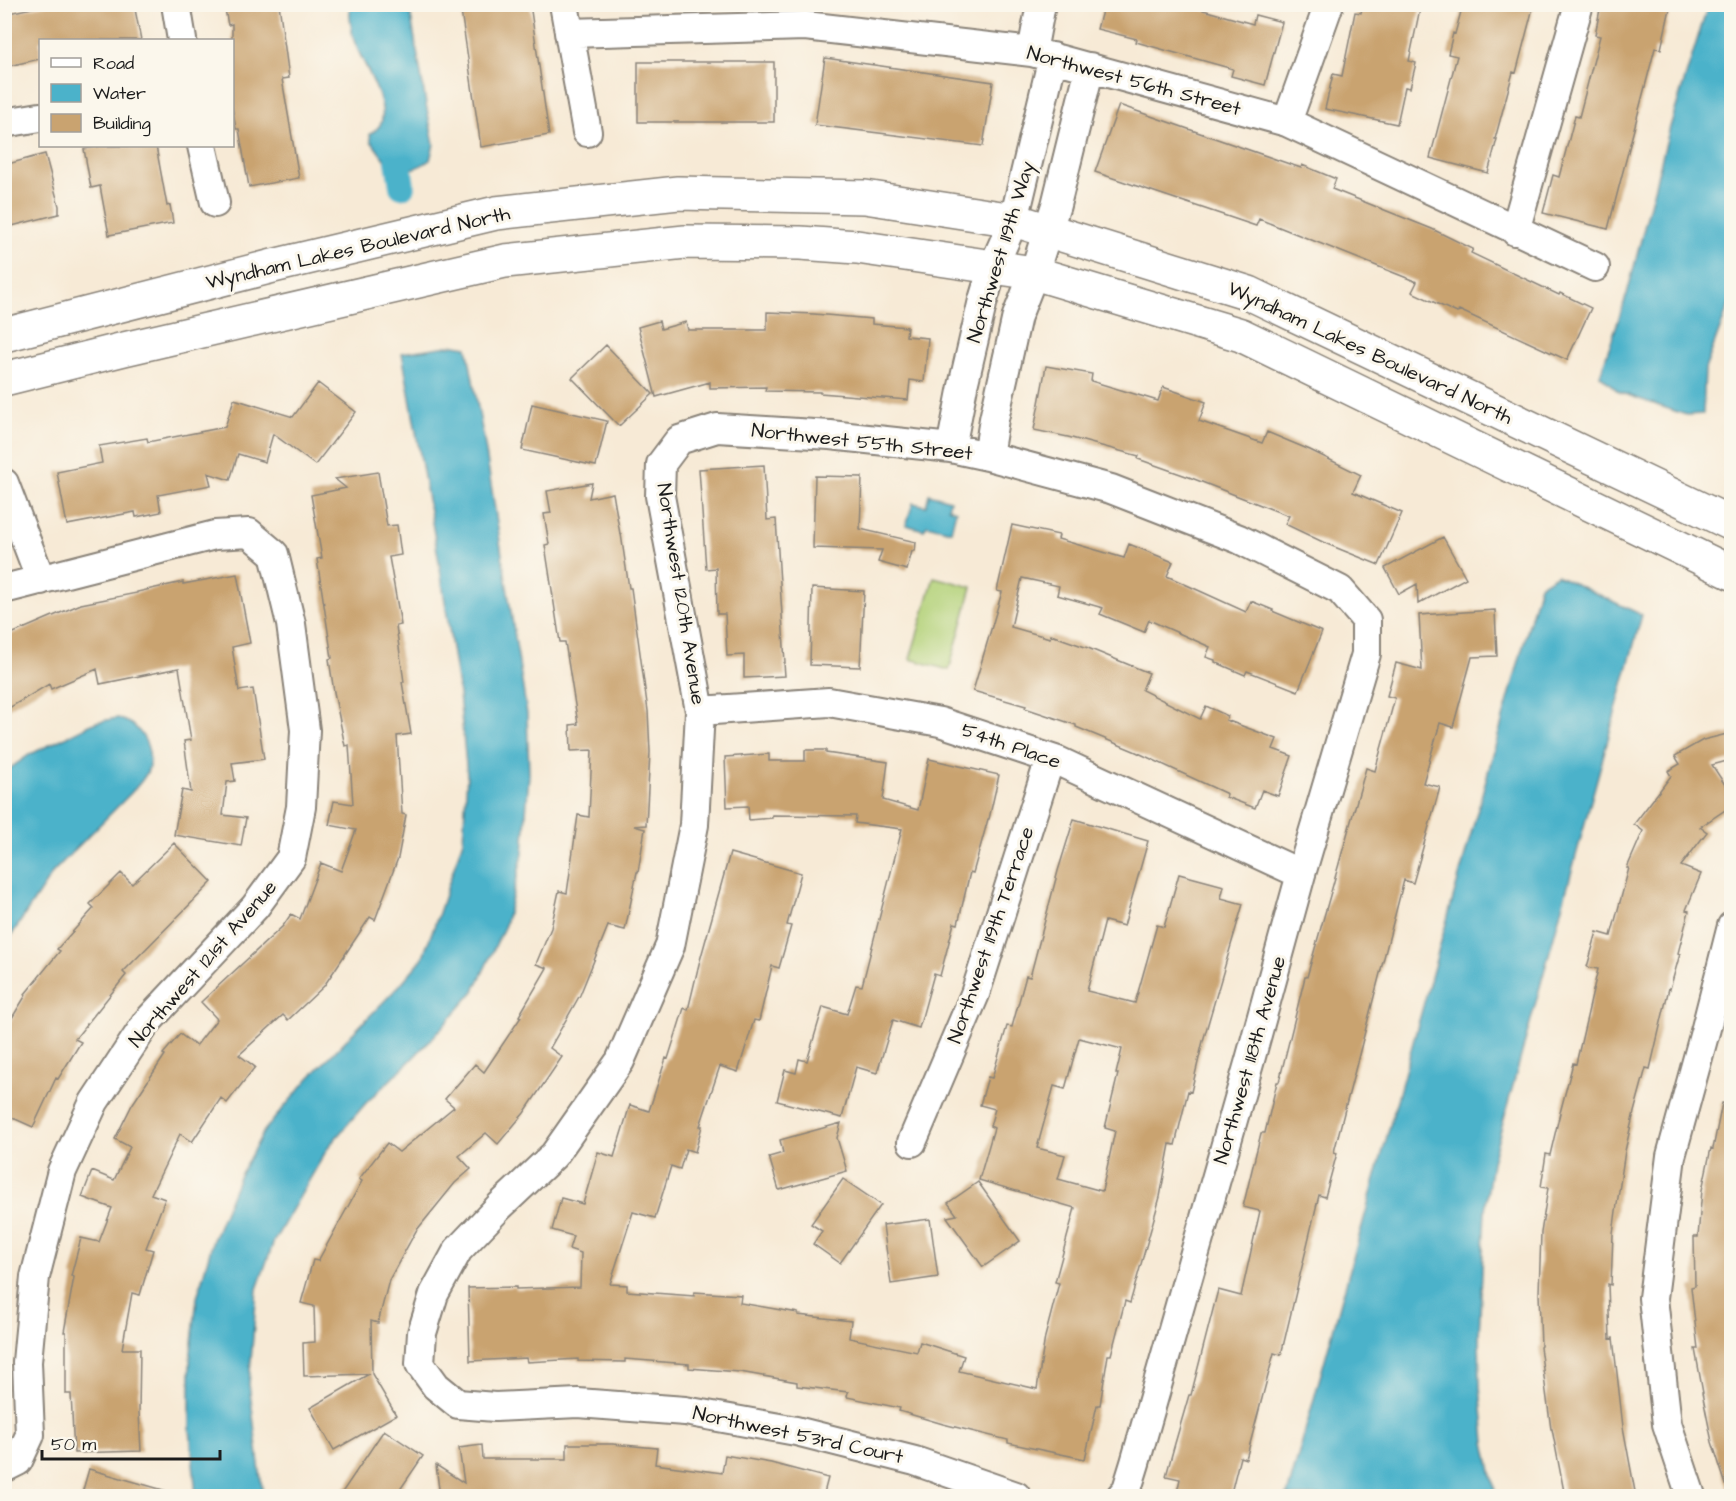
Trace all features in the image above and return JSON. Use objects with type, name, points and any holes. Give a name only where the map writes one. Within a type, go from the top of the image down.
[{"type":"street","points":[[176,4],[182,39]]},
{"type":"street","points":[[564,4],[587,132]]},
{"type":"street","name":"Northwest 119th Way","points":[[951,448],[983,300],[993,267],[1014,220],[1042,54],[1041,4]]},
{"type":"street","points":[[1287,122],[1329,4]]},
{"type":"street","points":[[1515,231],[1579,4]]},
{"type":"street","name":"Northwest 56th Street","points":[[569,33],[805,15],[1042,54],[1287,122],[1595,267]]},
{"type":"street","name":"Northwest 119th Way","points":[[988,456],[1017,316],[1056,205],[1090,67]]},
{"type":"street","points":[[4,123],[39,117]]},
{"type":"street","points":[[202,147],[215,203]]},
{"type":"street","name":"Wyndham Lakes Boulevard North","points":[[4,335],[273,266],[496,213],[678,193],[864,197],[1014,220],[1249,293],[1731,524]]},
{"type":"street","name":"Wyndham Lakes Boulevard North","points":[[4,379],[505,261],[685,242],[800,243],[857,247],[1034,273],[1241,335],[1731,573]]},
{"type":"street","name":"Northwest 55th Street","points":[[679,440],[717,428],[830,435],[951,448],[988,456],[1111,489],[1239,539],[1340,591],[1366,620]]},
{"type":"street","name":"Northwest 120th Avenue","points":[[436,1386],[420,1364],[422,1333],[434,1294],[458,1250],[554,1155],[620,1062],[670,946],[694,825],[700,711],[660,495],[662,464],[679,440]]},
{"type":"street","points":[[4,483],[41,580]]},
{"type":"street","name":"Northwest 121st Avenue","points":[[5,588],[215,535],[249,533],[274,554],[291,624],[305,730],[302,807],[291,858],[255,907],[147,1023],[94,1102],[62,1171],[35,1277],[27,1362],[30,1435],[11,1464]]},
{"type":"street","name":"Northwest 118th Avenue","points":[[1121,1497],[1127,1489],[1142,1440],[1301,874],[1366,654],[1366,620]]},
{"type":"street","name":"54th Place","points":[[700,711],[829,702],[940,722],[1050,759],[1301,874]]},
{"type":"street","name":"Northwest 119th Terrace","points":[[912,1142],[975,994],[1050,759]]},
{"type":"street","points":[[1691,1497],[1667,1424],[1653,1298],[1671,1156],[1731,926]]},
{"type":"street","name":"Northwest 53rd Court","points":[[436,1386],[458,1404],[495,1407],[578,1403],[685,1411],[796,1431],[915,1461],[1016,1497]]},
{"type":"green space","points":[[934,577],[972,587],[949,670],[910,659]]},
{"type":"water","points":[[350,5],[409,5],[434,144],[430,160],[416,167],[408,170],[392,170],[371,141],[370,134],[380,125],[382,105],[353,37]]},
{"type":"water","points":[[1708,5],[1731,5],[1731,299],[1705,369],[1703,414],[1686,415],[1619,392],[1600,375],[1627,294],[1670,127]]},
{"type":"water","points":[[455,345],[467,347],[527,714],[529,774],[523,854],[505,925],[474,991],[440,1030],[366,1103],[329,1146],[274,1241],[257,1289],[249,1384],[263,1496],[196,1496],[190,1429],[190,1361],[197,1298],[213,1240],[238,1179],[264,1131],[309,1078],[399,986],[422,959],[463,840],[467,775],[459,694],[438,556],[402,353]]},
{"type":"water","points":[[929,494],[950,500],[948,508],[956,511],[951,531],[927,525],[924,530],[906,525],[913,503],[926,506]]},
{"type":"water","points":[[1556,575],[1642,615],[1492,1162],[1485,1210],[1479,1334],[1480,1387],[1485,1442],[1496,1496],[1287,1496],[1540,585]]},
{"type":"water","points":[[118,718],[131,724],[141,733],[150,757],[147,773],[131,793],[53,872],[5,945],[5,772],[29,755],[96,722]]},
{"type":"building","points":[[50,4],[134,4],[141,39],[39,39],[39,59],[4,67],[4,14]]},
{"type":"building","points":[[224,4],[279,4],[289,78],[282,79],[299,178],[249,187],[239,129],[236,129],[234,118],[234,39],[232,39],[232,24],[228,25]]},
{"type":"building","points":[[460,4],[530,4],[549,135],[481,147]]},
{"type":"building","points":[[1104,4],[1182,4],[1253,24],[1255,15],[1282,22],[1265,85],[1231,76],[1233,69],[1097,29]]},
{"type":"building","points":[[1363,4],[1421,4],[1409,61],[1416,63],[1410,88],[1405,87],[1397,124],[1325,109],[1333,74],[1342,76],[1355,12],[1361,13]]},
{"type":"building","points":[[1463,4],[1534,4],[1516,73],[1513,72],[1488,173],[1430,158],[1457,56],[1448,54]]},
{"type":"building","points":[[1601,4],[1671,4],[1661,49],[1655,48],[1608,229],[1543,213],[1553,175],[1559,177],[1575,116],[1579,117],[1600,36],[1595,35]]},
{"type":"building","points":[[825,58],[993,82],[983,146],[815,125]]},
{"type":"building","points":[[638,62],[774,62],[774,122],[638,122]]},
{"type":"building","points":[[1119,105],[1301,168],[1302,165],[1336,179],[1332,189],[1432,229],[1473,249],[1471,253],[1591,308],[1567,360],[1459,310],[1457,313],[1412,292],[1417,282],[1259,219],[1256,226],[1095,172]]},
{"type":"building","points":[[156,147],[167,206],[170,205],[173,223],[109,235],[100,186],[91,188],[84,149]]},
{"type":"building","points":[[45,154],[59,206],[59,214],[4,228],[4,165]]},
{"type":"building","points":[[767,312],[872,319],[872,324],[907,327],[906,336],[928,338],[924,382],[910,380],[908,400],[820,392],[765,391],[766,387],[710,388],[710,382],[656,397],[638,327],[659,321],[661,329],[686,322],[688,330],[767,330]]},
{"type":"building","points":[[606,345],[653,394],[619,426],[572,378]]},
{"type":"building","points":[[1046,366],[1092,374],[1091,381],[1158,401],[1163,387],[1206,402],[1199,421],[1262,443],[1267,432],[1361,475],[1353,492],[1402,513],[1379,565],[1285,524],[1289,516],[1138,459],[1139,456],[1034,430]]},
{"type":"building","points":[[318,383],[356,412],[315,465],[273,434],[265,462],[238,454],[230,480],[208,473],[211,485],[158,495],[161,512],[136,517],[135,512],[67,525],[57,472],[102,463],[99,446],[147,438],[148,442],[225,427],[234,399],[293,417]]},
{"type":"building","points":[[532,404],[607,421],[596,466],[522,450]]},
{"type":"building","points":[[764,465],[767,520],[776,519],[785,676],[744,678],[744,655],[727,656],[725,614],[717,614],[716,568],[706,569],[699,469]]},
{"type":"building","points":[[378,472],[387,526],[397,525],[401,555],[389,557],[401,625],[396,626],[411,734],[397,736],[402,814],[406,815],[398,858],[375,920],[370,917],[324,986],[288,1020],[283,1015],[239,1055],[255,1067],[227,1103],[221,1098],[192,1142],[180,1134],[151,1194],[165,1199],[146,1248],[153,1250],[140,1295],[132,1293],[122,1349],[140,1349],[141,1451],[74,1453],[71,1394],[66,1394],[66,1332],[64,1332],[74,1277],[71,1276],[81,1238],[99,1242],[112,1208],[82,1197],[92,1171],[114,1180],[130,1147],[115,1139],[132,1105],[165,1055],[163,1054],[180,1034],[196,1046],[217,1019],[201,1002],[283,926],[291,914],[300,919],[321,863],[341,871],[356,830],[329,825],[334,801],[353,804],[349,745],[345,746],[329,659],[332,658],[317,559],[322,558],[311,495],[346,488],[335,479]]},
{"type":"building","points":[[815,476],[862,477],[860,529],[916,542],[915,551],[912,551],[907,570],[878,562],[882,550],[813,548]]},
{"type":"building","points":[[592,483],[589,498],[613,493],[629,588],[631,588],[648,711],[650,752],[646,825],[634,826],[645,829],[625,930],[608,926],[580,995],[550,1048],[562,1057],[524,1113],[498,1144],[486,1133],[459,1156],[471,1169],[455,1183],[416,1231],[389,1280],[378,1323],[371,1321],[372,1374],[396,1415],[334,1450],[310,1408],[369,1374],[304,1376],[303,1343],[315,1342],[314,1306],[301,1303],[313,1260],[318,1261],[362,1181],[359,1179],[387,1143],[399,1152],[454,1107],[445,1099],[475,1064],[484,1072],[521,1017],[519,1016],[547,968],[536,964],[551,928],[559,891],[567,893],[578,815],[589,817],[592,750],[571,751],[570,725],[578,724],[565,642],[560,642],[545,545],[549,544],[544,514],[551,513],[547,491]]},
{"type":"building","points":[[1012,525],[1059,535],[1058,539],[1124,558],[1129,544],[1173,562],[1167,576],[1246,612],[1251,601],[1322,632],[1298,691],[1247,671],[1245,675],[1215,662],[1206,657],[1210,647],[1149,620],[1144,632],[1100,614],[1103,608],[1057,595],[1059,586],[1022,578],[1011,627],[1050,638],[1051,635],[1149,673],[1142,690],[1200,719],[1206,706],[1228,716],[1226,720],[1277,739],[1273,749],[1292,756],[1278,796],[1262,790],[1255,808],[1226,797],[1227,794],[1076,727],[1076,725],[1025,708],[1026,706],[973,691],[1002,592],[997,591]]},
{"type":"building","points":[[1443,537],[1466,578],[1418,604],[1417,584],[1399,594],[1385,568]]},
{"type":"building","points":[[237,574],[250,643],[232,647],[239,691],[253,689],[264,759],[232,763],[235,781],[227,782],[223,815],[246,818],[241,846],[174,835],[182,790],[191,792],[184,741],[191,740],[179,668],[100,684],[97,669],[51,689],[49,684],[4,711],[4,637],[81,604],[183,582],[183,584]]},
{"type":"building","points":[[812,588],[864,591],[860,667],[810,665]]},
{"type":"building","points":[[1495,610],[1497,656],[1472,657],[1453,727],[1440,723],[1423,783],[1440,787],[1413,883],[1404,880],[1334,1152],[1337,1153],[1325,1197],[1319,1195],[1281,1355],[1274,1353],[1246,1459],[1240,1457],[1230,1497],[1176,1497],[1180,1479],[1166,1476],[1189,1395],[1191,1395],[1218,1290],[1241,1296],[1260,1211],[1243,1207],[1261,1133],[1265,1133],[1305,977],[1307,977],[1366,768],[1375,771],[1395,698],[1387,696],[1396,663],[1422,670],[1419,615]]},
{"type":"building","points":[[1731,733],[1731,760],[1712,765],[1731,794],[1731,806],[1700,827],[1707,832],[1681,866],[1701,874],[1686,910],[1689,911],[1678,953],[1680,954],[1669,988],[1650,1069],[1646,1068],[1634,1112],[1625,1151],[1613,1234],[1611,1285],[1608,1284],[1610,1339],[1613,1338],[1623,1427],[1636,1497],[1565,1497],[1551,1429],[1540,1347],[1541,1233],[1548,1188],[1541,1187],[1546,1154],[1550,1155],[1573,1063],[1576,1064],[1590,1004],[1598,969],[1587,967],[1597,932],[1611,936],[1629,868],[1627,868],[1643,831],[1634,824],[1671,776],[1668,771],[1680,764],[1675,756],[1703,740]]},
{"type":"building","points":[[805,750],[826,750],[826,753],[888,762],[883,800],[918,810],[929,759],[999,775],[973,873],[970,872],[958,924],[954,923],[940,976],[934,974],[919,1028],[893,1020],[877,1073],[856,1067],[842,1118],[777,1101],[785,1070],[796,1073],[799,1059],[807,1061],[823,1007],[847,1014],[856,985],[862,986],[902,829],[855,823],[856,816],[772,815],[772,818],[749,820],[748,806],[727,807],[725,757],[769,754],[769,761],[805,761]]},
{"type":"building","points":[[1074,819],[1148,841],[1124,926],[1105,921],[1087,991],[1135,1003],[1157,925],[1164,927],[1179,874],[1224,886],[1221,898],[1243,904],[1203,1041],[1191,1092],[1188,1091],[1175,1145],[1170,1144],[1160,1197],[1130,1303],[1125,1301],[1111,1355],[1108,1355],[1100,1405],[1097,1405],[1085,1459],[1008,1443],[1008,1440],[899,1411],[900,1408],[847,1397],[848,1392],[797,1386],[797,1382],[740,1372],[689,1368],[689,1364],[625,1359],[625,1362],[578,1361],[578,1359],[527,1362],[526,1358],[470,1361],[468,1288],[580,1287],[581,1253],[569,1249],[573,1236],[552,1230],[561,1198],[583,1204],[598,1152],[614,1157],[630,1105],[649,1111],[684,1008],[688,1010],[730,853],[801,873],[787,925],[791,926],[779,968],[772,966],[759,1021],[754,1020],[738,1072],[720,1066],[700,1126],[702,1126],[695,1152],[686,1149],[680,1169],[671,1166],[655,1218],[633,1212],[610,1284],[627,1285],[627,1291],[694,1296],[694,1292],[741,1295],[740,1303],[798,1313],[798,1315],[851,1321],[849,1338],[917,1352],[920,1342],[964,1356],[959,1371],[1037,1389],[1045,1337],[1059,1283],[1055,1282],[1075,1208],[979,1180],[994,1128],[990,1126],[995,1109],[980,1105],[988,1077],[992,1078],[1007,1026],[1012,1027],[1026,976],[1030,977]],"holes":[[[1079,1038],[1122,1049],[1105,1128],[1115,1131],[1102,1191],[1058,1179],[1065,1155],[1037,1148],[1054,1086],[1065,1089]]]},
{"type":"building","points":[[174,843],[212,882],[123,972],[126,975],[75,1039],[81,1042],[58,1079],[56,1078],[33,1127],[4,1114],[4,1031],[25,994],[60,951],[57,949],[94,908],[90,904],[121,873],[132,884]]},
{"type":"building","points":[[1722,1103],[1731,1104],[1731,1490],[1728,1491],[1712,1442],[1702,1393],[1695,1349],[1698,1349],[1691,1287],[1695,1286],[1694,1237],[1698,1237],[1702,1190]]},
{"type":"building","points":[[841,1123],[837,1138],[847,1171],[779,1190],[769,1157],[783,1153],[780,1140]]},
{"type":"building","points":[[843,1179],[881,1205],[840,1263],[813,1244],[822,1231],[811,1224]]},
{"type":"building","points":[[978,1182],[1020,1241],[983,1267],[947,1217],[957,1215],[948,1203]]},
{"type":"building","points":[[930,1219],[938,1277],[891,1284],[883,1225]]},
{"type":"building","points":[[384,1430],[423,1456],[395,1497],[339,1497]]},
{"type":"building","points":[[567,1444],[612,1444],[657,1448],[655,1464],[722,1473],[725,1455],[771,1463],[828,1478],[823,1497],[440,1497],[436,1465],[464,1483],[459,1448],[482,1445],[483,1459],[567,1459]]},
{"type":"building","points":[[89,1469],[167,1491],[166,1497],[81,1497]]},
{"type":"waterway","points":[[394,136],[402,186]]}]
